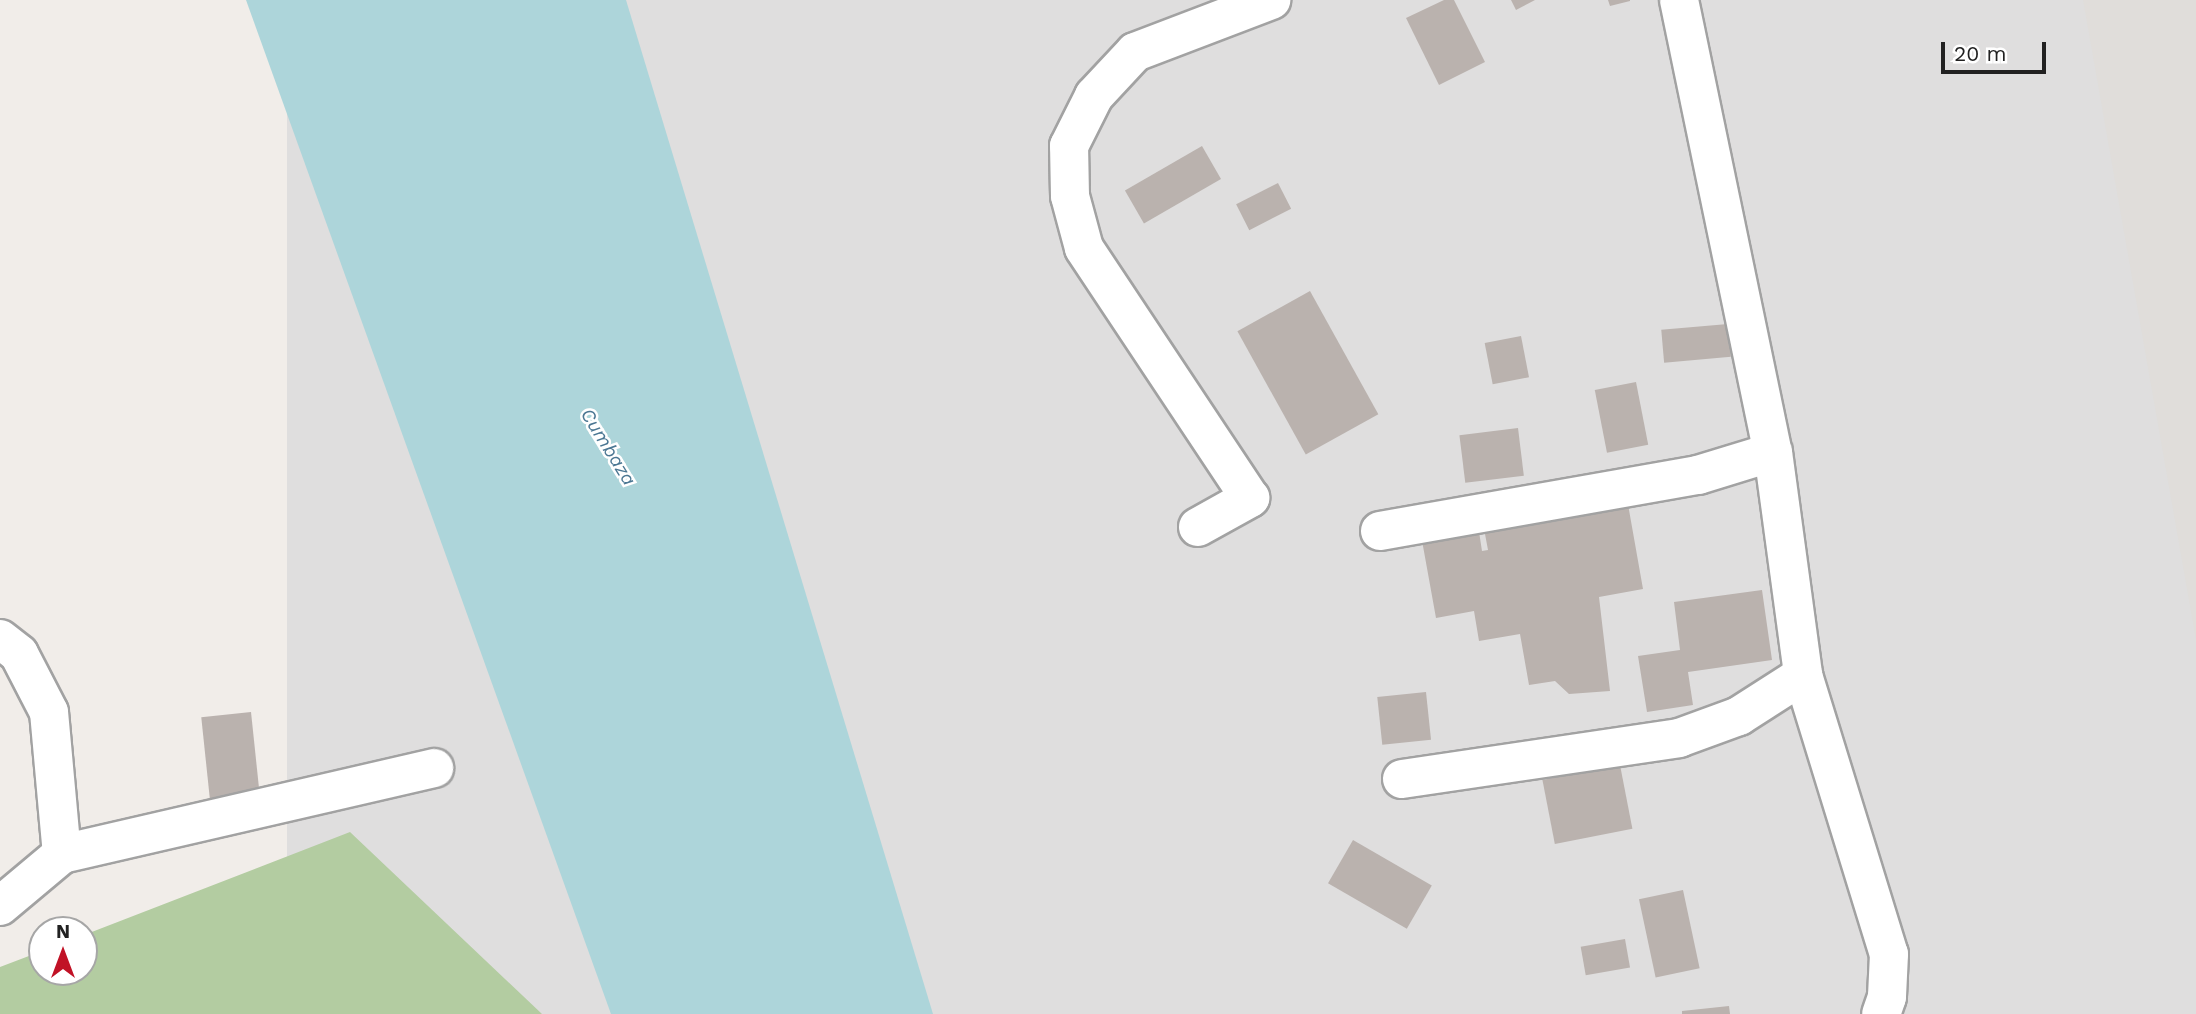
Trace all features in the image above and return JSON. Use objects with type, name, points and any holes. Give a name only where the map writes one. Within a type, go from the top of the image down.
[{"type":"street","points":[[1198,527],[1250,498],[1084,248],[1070,197],[1069,146],[1094,96],[1135,52],[1271,0]]},
{"type":"street","points":[[1679,0],[1773,452],[1803,675],[1889,954],[1887,997],[1881,1014]]},
{"type":"street","points":[[1380,531],[1698,475],[1773,452]]},
{"type":"street","points":[[0,639],[19,654],[49,712],[62,854]]},
{"type":"street","points":[[1402,779],[1679,738],[1739,716],[1803,675]]},
{"type":"street","points":[[0,906],[62,854],[434,768]]},
{"type":"shaded area","points":[[287,0],[2196,0],[2196,1014],[287,1014]]},
{"type":"shaded area","points":[[2083,0],[2196,0],[2196,640]]},
{"type":"green space","points":[[350,832],[542,1014],[0,1014],[0,967],[28,956],[28,986],[98,986],[98,930]]},
{"type":"water","name":"Cumbaza","points":[[246,0],[626,0],[933,1014],[611,1014]]},
{"type":"building","points":[[1444,0],[1454,0],[1485,62],[1439,85],[1406,18]]},
{"type":"building","points":[[1511,0],[1535,0],[1516,10]]},
{"type":"building","points":[[1608,0],[1630,0],[1630,1],[1610,6]]},
{"type":"building","points":[[1202,146],[1221,179],[1144,223],[1125,190]]},
{"type":"building","points":[[1278,183],[1291,209],[1249,230],[1236,204]]},
{"type":"building","points":[[1310,291],[1378,414],[1306,455],[1237,331]]},
{"type":"building","points":[[1728,324],[1731,357],[1664,363],[1661,330]]},
{"type":"building","points":[[1521,336],[1529,377],[1493,384],[1485,343]]},
{"type":"building","points":[[1636,382],[1648,445],[1607,453],[1595,390]]},
{"type":"building","points":[[1518,428],[1524,476],[1465,483],[1459,435]]},
{"type":"building","points":[[1626,493],[1643,589],[1599,597],[1610,691],[1569,694],[1555,681],[1529,685],[1520,634],[1479,641],[1474,611],[1436,618],[1421,535],[1478,525],[1482,551],[1488,550],[1482,518]]},
{"type":"building","points":[[1762,590],[1772,660],[1688,672],[1693,705],[1647,712],[1638,656],[1680,650],[1674,602]]},
{"type":"building","points":[[1426,692],[1431,740],[1382,745],[1377,697]]},
{"type":"building","points":[[251,712],[260,794],[210,799],[201,717]]},
{"type":"building","points":[[1620,765],[1632,829],[1555,844],[1542,780]]},
{"type":"building","points":[[1353,840],[1432,886],[1407,929],[1328,883]]},
{"type":"building","points":[[1683,890],[1700,968],[1656,978],[1639,899]]},
{"type":"building","points":[[1625,939],[1630,968],[1586,975],[1581,947]]},
{"type":"building","points":[[1729,1006],[1730,1014],[1682,1014],[1682,1011]]}]
